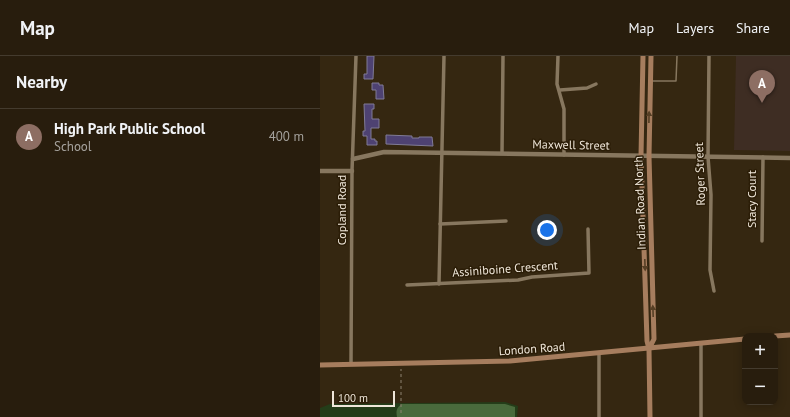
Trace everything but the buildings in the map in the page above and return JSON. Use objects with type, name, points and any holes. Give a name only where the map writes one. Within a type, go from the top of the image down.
[{"type":"main road","name":"Indian Road North","points":[[643,56],[641,156],[647,341],[649,349],[650,417]]},
{"type":"main road","name":"Indian Road North","points":[[649,349],[654,340],[649,156],[651,56]]},
{"type":"main road","points":[[778,336],[790,335]]},
{"type":"main road","name":"London Road","points":[[320,364],[510,361],[599,354],[742,339]]},
{"type":"street","name":"Copland Road","points":[[351,364],[352,171],[356,56]]},
{"type":"street","name":"Assiniboine Crescent","points":[[444,56],[439,284],[511,280],[589,273],[588,229]]},
{"type":"street","points":[[502,153],[503,56]]},
{"type":"street","points":[[558,56],[557,81],[564,109],[564,155]]},
{"type":"street","name":"Roger Street","points":[[709,56],[708,157],[711,195],[710,270],[714,291]]},
{"type":"street","points":[[560,90],[587,88],[596,84]]},
{"type":"street","name":"Maxwell Street","points":[[353,159],[384,152],[790,158]]},
{"type":"street","name":"Stacy Court","points":[[762,241],[763,157]]},
{"type":"street","points":[[320,171],[352,171]]},
{"type":"street","points":[[440,224],[506,221]]},
{"type":"street","points":[[407,285],[439,284]]},
{"type":"street","points":[[701,344],[701,417]]},
{"type":"street","points":[[599,354],[599,417]]},
{"type":"lane","points":[[650,82],[676,81],[677,56]]},
{"type":"path","points":[[401,369],[401,413]]},
{"type":"shaded area","points":[[736,56],[790,56],[790,151],[734,150]]},
{"type":"green space","points":[[505,402],[518,406],[517,417],[320,417],[320,408],[330,404]]},
{"type":"green space","points":[[402,404],[505,404],[515,407],[515,417],[397,417],[397,410]]},
{"type":"place","name":"High Park Public School","points":[[762,103]]}]
